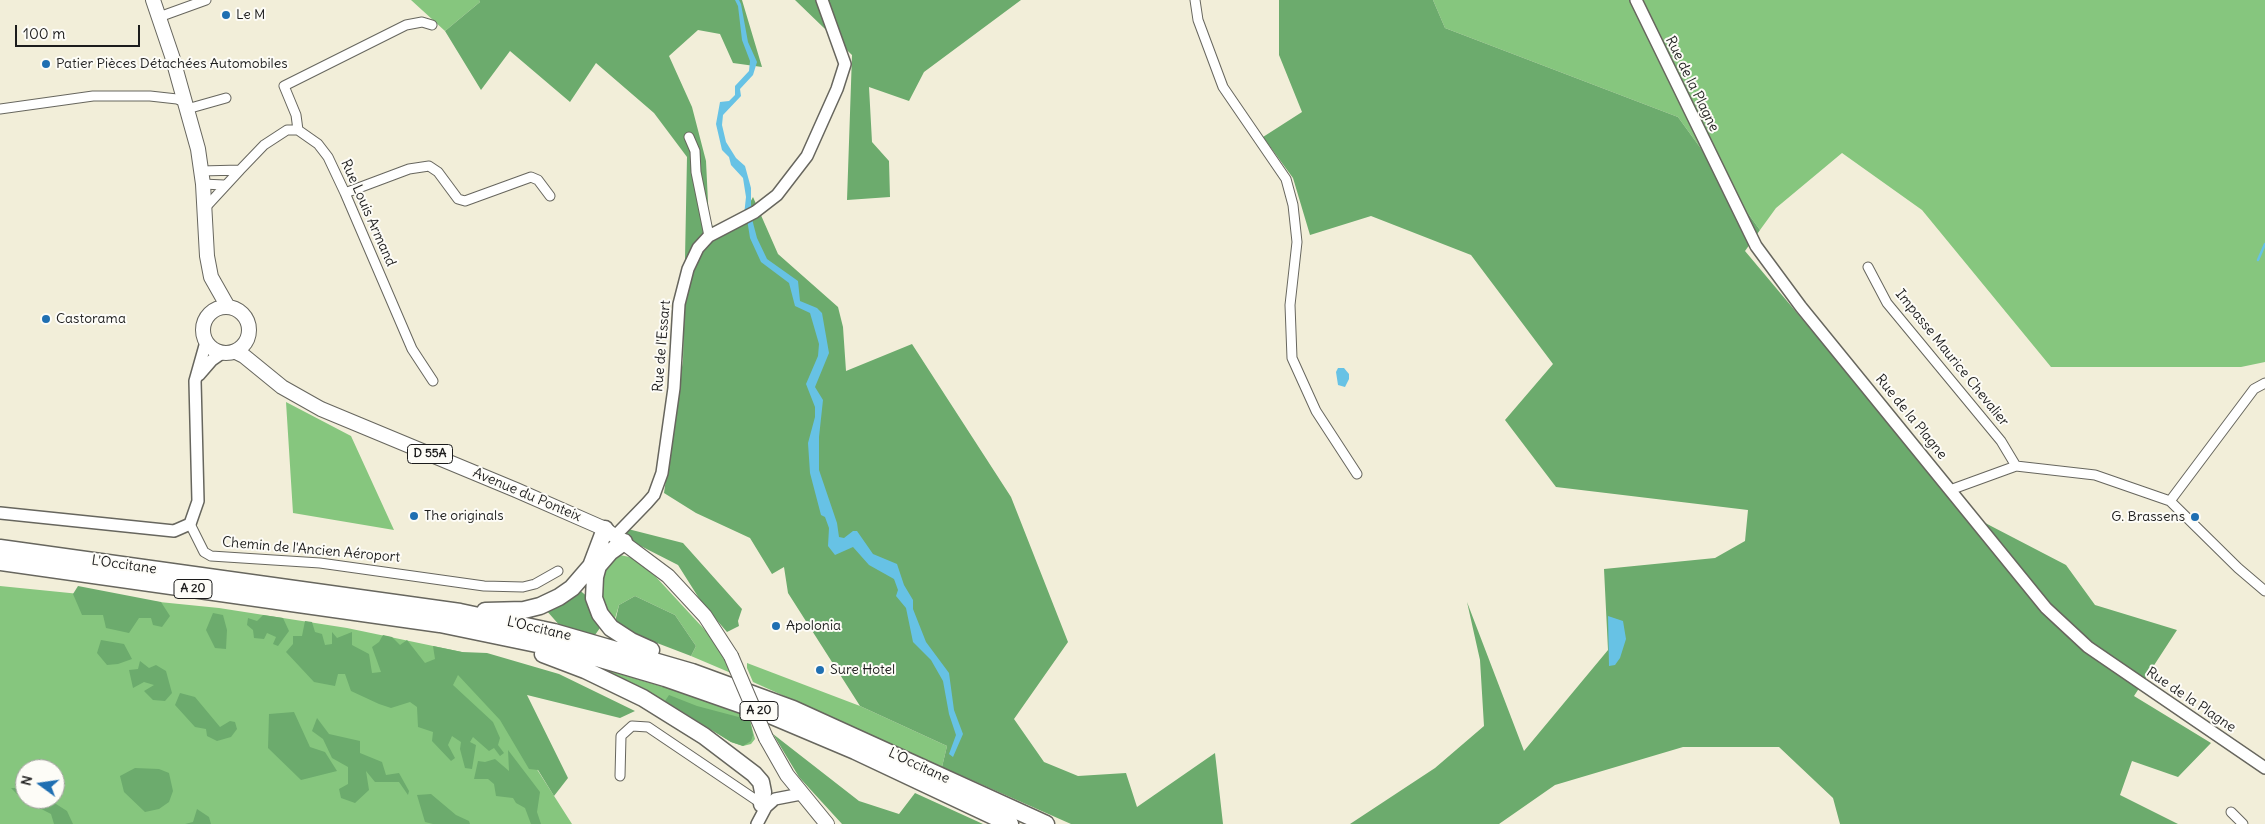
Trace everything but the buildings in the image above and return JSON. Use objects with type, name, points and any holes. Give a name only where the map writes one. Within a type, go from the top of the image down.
[{"type":"highway","points":[[460,612],[524,610],[540,606],[559,597],[572,588],[614,536]]},
{"type":"highway","points":[[614,536],[610,552],[598,566],[594,588],[600,614],[611,628],[620,635],[678,661],[692,672]]},
{"type":"highway","name":"L'Occitane","points":[[0,548],[460,612],[554,632],[692,672],[806,714],[1046,824]]},
{"type":"highway","name":"L'Occitane","points":[[0,562],[440,624],[580,653],[707,692],[810,732],[1010,824]]},
{"type":"highway","points":[[495,635],[507,644],[555,658],[585,670],[643,698],[696,731],[754,774],[760,782],[763,792],[762,804]]},
{"type":"main road","points":[[153,0],[186,105],[202,177],[207,256],[211,277],[211,313],[203,327],[206,342],[229,353],[248,339],[250,332],[246,318],[235,308],[228,307],[211,313]]},
{"type":"main road","points":[[211,277],[228,307]]},
{"type":"main road","name":"Avenue du Ponteix","points":[[248,339],[261,369]]},
{"type":"main road","name":"Avenue du Ponteix","points":[[229,353],[261,369],[282,387],[321,409],[516,490],[614,536],[662,571],[689,597],[716,630],[730,656],[771,749],[801,794]]},
{"type":"main road","name":"D 55A","points":[[801,794],[827,824]]},
{"type":"street","points":[[159,17],[206,0]]},
{"type":"street","name":"Rue de l'Essart","points":[[614,536],[648,504],[654,495],[662,473],[674,388],[679,304],[688,269],[698,248],[709,236],[755,212],[777,195],[807,156],[837,89],[845,64],[822,0]]},
{"type":"street","points":[[1195,0],[1198,20],[1223,87],[1286,179],[1294,205],[1297,242],[1290,305],[1292,358],[1316,411],[1357,474]]},
{"type":"street","name":"Rue de la Plagne","points":[[1636,0],[1756,246],[1801,307],[2046,608],[2088,647],[2265,768]]},
{"type":"street","points":[[204,209],[224,185],[264,145],[287,130],[298,130],[296,115],[284,86],[406,25],[422,22],[432,25]]},
{"type":"street","points":[[0,109],[93,96],[150,96],[178,99],[186,105],[226,98]]},
{"type":"street","name":"Rue Louis Armand","points":[[298,130],[318,144],[328,157],[412,349],[433,381]]},
{"type":"street","points":[[689,137],[695,151],[696,172],[709,236]]},
{"type":"street","points":[[345,193],[409,168],[429,166],[438,172],[458,199],[465,201],[531,177],[538,180],[550,196]]},
{"type":"street","points":[[202,177],[240,170]]},
{"type":"street","points":[[202,177],[224,185]]},
{"type":"street","name":"Impasse Maurice Chevalier","points":[[1868,267],[1887,303],[2001,441],[2016,466]]},
{"type":"street","points":[[0,513],[174,530],[190,524],[198,501],[196,381],[206,342]]},
{"type":"street","points":[[196,381],[212,360],[229,353]]},
{"type":"street","points":[[2170,500],[2254,389],[2265,383]]},
{"type":"street","points":[[1950,490],[2016,466],[2095,475],[2170,500],[2238,568],[2265,591]]},
{"type":"street","name":"Chemin de l'Ancien Aéroport","points":[[190,524],[204,552],[211,556],[320,563],[484,586],[523,587],[535,584],[558,571]]},
{"type":"street","points":[[620,776],[621,736],[632,726],[648,727],[762,804],[756,824]]},
{"type":"street","points":[[756,824],[766,807],[775,799],[801,794]]},
{"type":"street","points":[[2230,812],[2243,824]]},
{"type":"green space","points":[[411,0],[479,0],[480,2],[445,31]]},
{"type":"green space","points":[[479,0],[742,0],[762,67],[733,63],[720,34],[698,30],[669,56],[692,107],[706,161],[709,223],[723,234],[738,225],[753,197],[778,254],[838,307],[843,327],[846,371],[912,344],[1011,497],[1068,642],[1014,719],[1044,762],[1078,776],[1126,773],[1137,807],[1215,753],[1223,824],[1071,824],[942,767],[947,746],[860,706],[788,593],[784,567],[772,574],[750,538],[696,513],[664,493],[683,360],[687,157],[654,113],[596,63],[570,102],[510,51],[481,90],[445,31],[480,2]]},
{"type":"green space","points":[[795,0],[1021,0],[924,72],[909,101],[869,87],[872,142],[889,161],[890,197],[847,200],[852,55]]},
{"type":"green space","points":[[1279,0],[1433,0],[1445,28],[1678,117],[1760,230],[1745,251],[1964,512],[2066,565],[2095,605],[2177,630],[2134,696],[2211,743],[2178,777],[2132,761],[2120,795],[2178,824],[1840,824],[1833,798],[1779,747],[1683,747],[1555,785],[1499,824],[1350,824],[1435,768],[1484,726],[1480,660],[1467,602],[1524,751],[1608,650],[1604,569],[1715,558],[1745,541],[1748,510],[1556,487],[1505,420],[1553,364],[1471,255],[1371,216],[1310,235],[1293,178],[1263,137],[1302,112],[1279,55]]},
{"type":"green space","points":[[1433,0],[2265,0],[2265,362],[2241,367],[2051,367],[1922,210],[1842,153],[1776,208],[1760,230],[1678,117],[1445,28]]},
{"type":"green space","points":[[286,402],[351,436],[394,530],[293,513]]},
{"type":"green space","points":[[628,529],[683,543],[742,609],[738,621],[739,626],[727,632],[702,603],[678,565],[625,538]]},
{"type":"green space","points":[[620,555],[634,558],[656,577],[716,642],[731,673],[691,656],[696,646],[675,615],[635,596],[619,605],[614,622],[602,609],[601,567]]},
{"type":"green space","points":[[0,586],[219,608],[347,628],[462,652],[572,824],[0,824]]},
{"type":"green space","points":[[78,586],[161,602],[170,616],[162,627],[153,625],[151,618],[139,618],[129,633],[106,628],[103,615],[82,615],[73,594]]},
{"type":"green space","points":[[578,589],[588,597],[602,625],[595,635],[561,627],[546,610]]},
{"type":"green space","points":[[635,596],[675,615],[696,646],[691,656],[623,630],[615,622],[619,605]]},
{"type":"green space","points":[[213,613],[223,615],[227,630],[226,649],[215,648],[206,630]]},
{"type":"green space","points":[[263,615],[283,618],[289,631],[278,646],[273,644],[276,637],[267,633],[264,639],[254,638],[253,630],[247,625],[248,618],[257,621]]},
{"type":"green space","points":[[305,621],[312,622],[315,632],[322,634],[325,645],[332,644],[332,632],[337,638],[352,632],[352,645],[369,654],[372,673],[381,672],[372,647],[379,642],[383,635],[392,637],[400,645],[407,640],[425,663],[435,659],[433,646],[462,652],[487,653],[559,674],[635,711],[620,718],[527,695],[568,778],[554,796],[538,770],[529,769],[500,720],[458,675],[453,685],[493,722],[500,738],[498,745],[504,753],[500,756],[494,748],[489,751],[473,737],[470,742],[476,745],[472,769],[465,768],[460,749],[461,742],[452,736],[448,745],[455,758],[451,761],[432,741],[433,732],[418,727],[417,707],[410,702],[391,708],[379,704],[351,691],[345,674],[338,674],[335,686],[314,682],[286,652],[293,644],[293,636],[302,636]]},
{"type":"green space","points":[[101,640],[124,644],[132,659],[118,664],[107,665],[97,653]]},
{"type":"green space","points":[[140,661],[149,668],[156,665],[166,671],[172,693],[165,701],[153,700],[144,691],[154,685],[144,682],[133,688],[129,670],[138,669]]},
{"type":"green space","points":[[579,662],[674,690],[749,717],[755,739],[751,744],[743,746],[731,742],[665,701]]},
{"type":"green space","points":[[747,663],[860,706],[947,746],[942,767],[753,682],[747,668]]},
{"type":"green space","points":[[180,693],[195,697],[220,727],[230,721],[235,722],[237,729],[231,737],[217,741],[207,736],[206,729],[195,727],[175,705]]},
{"type":"green space","points":[[669,695],[697,706],[750,720],[753,735],[751,741],[743,746],[731,742],[665,701]]},
{"type":"green space","points":[[294,712],[310,747],[325,752],[337,771],[301,780],[268,748],[269,714]]},
{"type":"green space","points":[[317,718],[329,734],[360,741],[360,753],[382,762],[386,775],[399,773],[409,791],[408,795],[399,782],[375,782],[366,771],[369,790],[355,803],[341,798],[339,789],[348,784],[348,767],[332,758],[323,739],[312,731]]},
{"type":"green space","points":[[773,734],[859,801],[899,814],[915,793],[983,824],[842,824],[799,777]]},
{"type":"green space","points":[[508,750],[540,792],[537,812],[541,824],[531,824],[525,808],[516,803],[513,798],[496,796],[494,784],[488,779],[474,779],[478,761],[485,762],[495,759],[509,771]]},
{"type":"green space","points":[[135,768],[159,769],[169,773],[173,791],[169,802],[159,809],[145,812],[124,792],[120,776]]},
{"type":"green space","points":[[431,794],[456,815],[469,821],[470,824],[433,824],[425,822],[417,795]]},
{"type":"green space","points":[[41,809],[64,809],[67,811],[73,824],[54,824],[51,814]]},
{"type":"green space","points":[[197,809],[209,817],[211,824],[185,824],[193,822]]},
{"type":"water","points":[[735,0],[739,0],[741,4],[748,42],[757,62],[753,75],[740,89],[741,96],[723,115],[722,125],[726,142],[736,158],[745,166],[751,188],[751,211],[744,215],[746,197],[743,178],[731,165],[729,157],[722,150],[716,124],[720,102],[729,101],[735,95],[735,86],[749,71],[750,61],[742,40],[738,6]]},
{"type":"water","points":[[747,219],[752,219],[757,238],[767,259],[798,281],[800,301],[817,308],[822,313],[829,353],[815,387],[823,400],[819,437],[819,470],[837,523],[839,537],[844,538],[853,531],[857,531],[873,554],[897,564],[904,585],[913,600],[913,609],[926,642],[949,673],[954,710],[963,734],[953,757],[949,754],[956,735],[949,714],[943,681],[931,660],[913,642],[906,608],[896,596],[898,590],[894,579],[869,565],[853,547],[835,555],[828,546],[829,528],[825,517],[821,515],[810,473],[808,443],[815,417],[815,407],[806,384],[818,356],[819,344],[810,313],[795,306],[789,283],[761,262],[750,238]]},
{"type":"water","points":[[1338,368],[1344,368],[1349,374],[1345,387],[1338,385],[1336,372]]},
{"type":"water","points":[[1608,616],[1623,621],[1626,639],[1620,658],[1615,665],[1609,666]]},
{"type":"waterway","points":[[2258,260],[2265,244]]},
{"type":"place","name":"Le M","points":[[226,15]]},
{"type":"place","name":"Patier Pièces Détachées Automobiles","points":[[46,64]]},
{"type":"place","name":"Castorama","points":[[46,319]]},
{"type":"place","name":"The originals","points":[[414,516]]},
{"type":"place","name":"G. Brassens","points":[[2195,517]]},
{"type":"place","name":"Apolonia","points":[[776,626]]},
{"type":"place","name":"Sure Hotel","points":[[820,670]]}]
